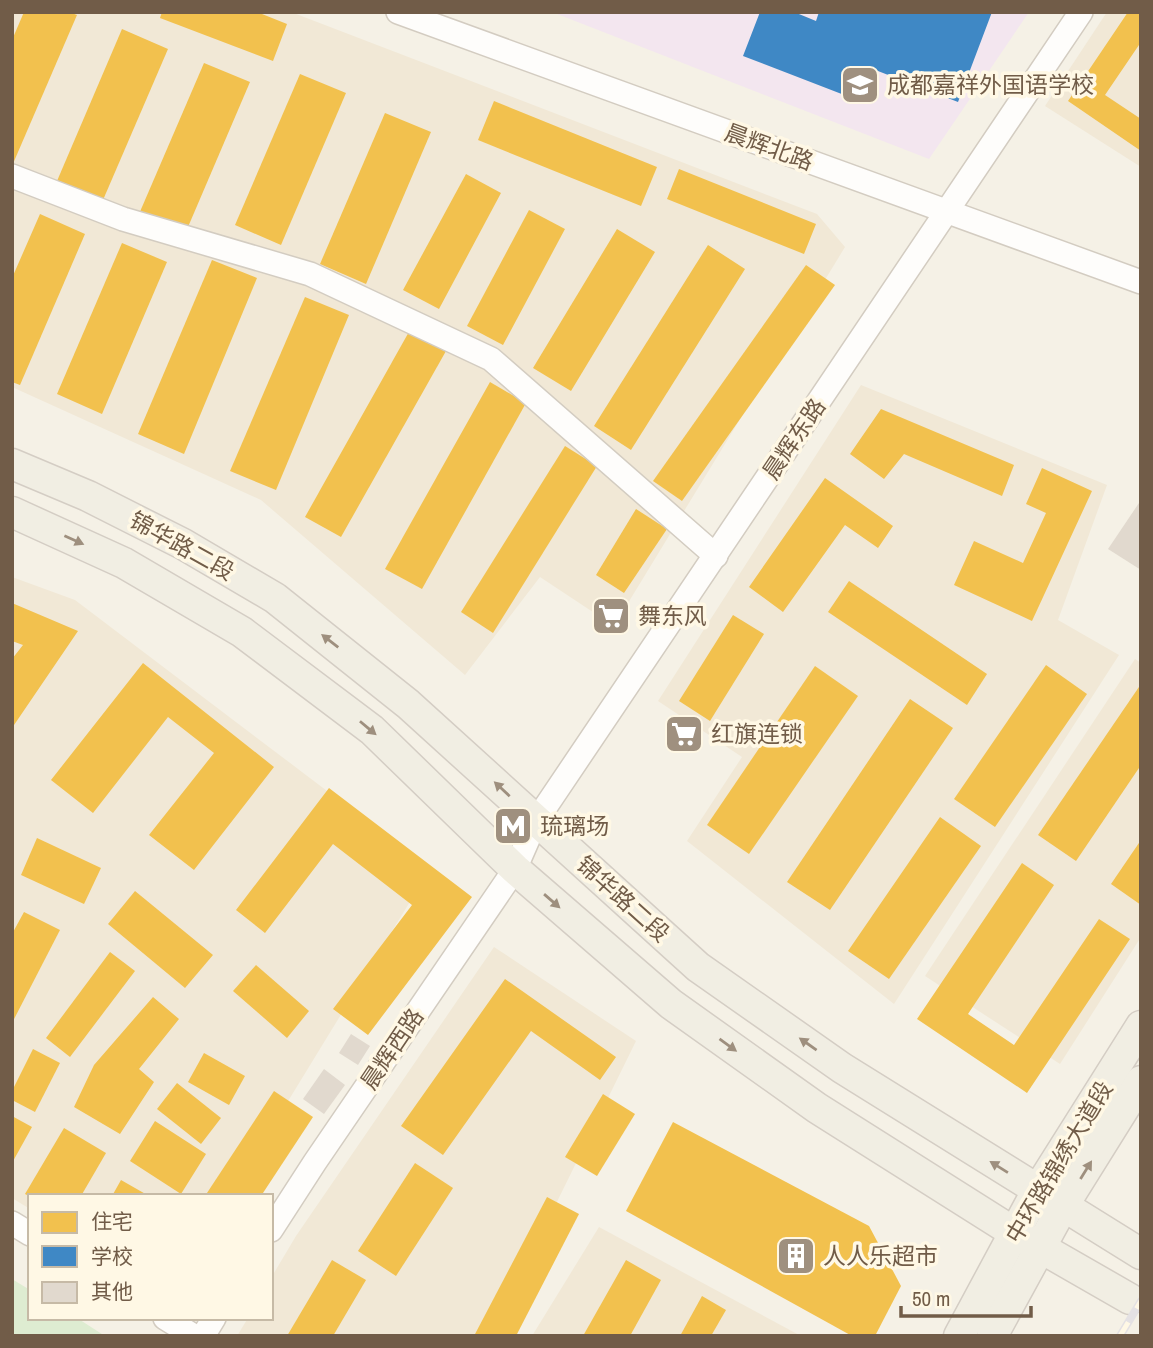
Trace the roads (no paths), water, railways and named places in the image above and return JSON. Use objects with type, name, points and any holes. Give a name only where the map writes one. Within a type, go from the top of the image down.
[{"type":"main road","name":"锦华路二段","points":[[12,464],[88,496],[183,544],[275,598],[408,704],[698,967],[842,1068],[1141,1254]]},
{"type":"main road","name":"锦华路二段","points":[[12,512],[124,563],[242,632],[372,730],[515,869],[671,1004],[817,1108],[1028,1240],[1130,1299]]},
{"type":"main road","name":"中环路锦绣大道段","points":[[992,1336],[1028,1240],[1037,1191],[1141,1026]]},
{"type":"main road","name":"中环路锦绣大道段","points":[[959,1336],[1028,1240],[1063,1206],[1141,1081]]},
{"type":"street","name":"晨辉北路","points":[[398,12],[1141,282]]},
{"type":"street","name":"晨辉东路","points":[[515,869],[536,821],[1082,12]]},
{"type":"street","points":[[12,176],[123,219],[310,274],[491,359],[716,556]]},
{"type":"street","name":"晨辉西路","points":[[273,1227],[515,869]]},
{"type":"street","points":[[12,1223],[28,1233]]},
{"type":"street","points":[[168,1320],[194,1336]]},
{"type":"street","points":[[203,1336],[213,1320]]},
{"type":"railway","points":[[1120,1336],[1141,1301]]},
{"type":"place","name":"成都嘉祥外国语学校","points":[[860,85]]},
{"type":"place","name":"舞东风","points":[[611,616]]},
{"type":"place","name":"红旗连锁","points":[[684,734]]},
{"type":"place","name":"琉璃场","points":[[513,826]]},
{"type":"place","name":"人人乐超市","points":[[796,1256]]}]
